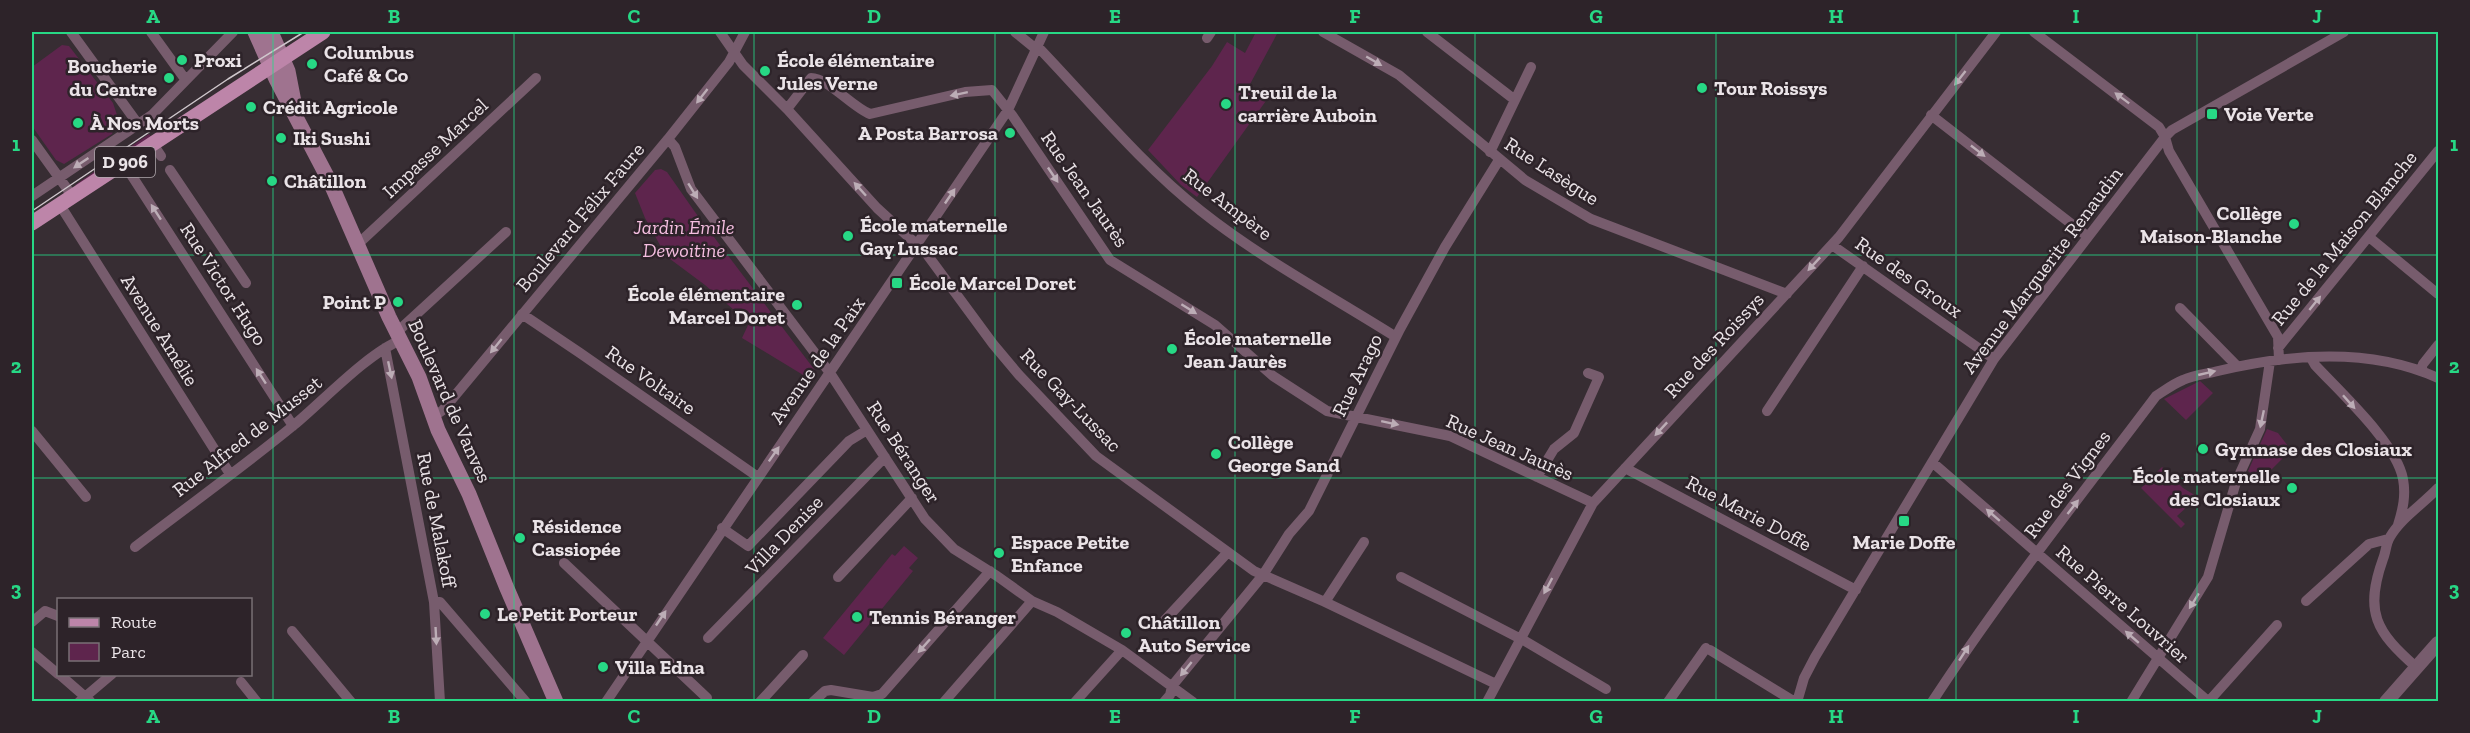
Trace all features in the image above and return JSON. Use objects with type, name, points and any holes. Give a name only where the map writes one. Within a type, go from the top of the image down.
[{"type":"main road","points":[[255,32],[276,63]]},
{"type":"main road","points":[[271,32],[276,63]]},
{"type":"main road","name":"D 906","points":[[32,223],[123,162],[157,150],[276,63],[323,32]]},
{"type":"main road","name":"Boulevard de Vanves","points":[[276,63],[298,120],[419,377],[433,417],[469,494],[556,702]]},
{"type":"street","points":[[71,32],[138,124]]},
{"type":"street","points":[[151,32],[185,80]]},
{"type":"street","points":[[32,196],[152,115],[233,32]]},
{"type":"street","name":"Rue Gay-Lussac","points":[[720,32],[734,53],[877,208],[926,253],[993,344],[1019,375],[1096,456],[1263,575],[1325,602],[1496,684]]},
{"type":"street","name":"Boulevard Félix Faure","points":[[433,417],[443,410],[668,139],[734,53],[745,32]]},
{"type":"street","name":"Rue Ampère","points":[[1015,32],[1036,47],[1157,171],[1200,211],[1396,337]]},
{"type":"street","name":"Avenue de la Paix","points":[[606,702],[1008,110],[1044,32]]},
{"type":"street","name":"Rue Lasègue","points":[[1323,32],[1399,75],[1525,180],[1591,219],[1787,294]]},
{"type":"street","points":[[1428,32],[1515,100]]},
{"type":"street","name":"Rue des Roissys","points":[[1487,702],[1593,503],[1832,245],[1996,32]]},
{"type":"street","points":[[2034,32],[2159,127],[2169,151],[2278,337],[2278,348],[2260,429],[2236,482],[2208,577],[2131,702]]},
{"type":"street","name":"Avenue Marguerite Renaudin","points":[[1796,702],[1803,678],[1994,359],[2165,137],[2172,130],[2344,32]]},
{"type":"street","name":"Rue Arago","points":[[1164,702],[1172,686],[1263,575],[1289,534],[1309,511],[1396,337],[1495,156],[1515,100],[1531,67]]},
{"type":"street","name":"Impasse Marcel","points":[[358,244],[536,78]]},
{"type":"street","name":"Rue Jean Jaurès","points":[[787,108],[807,81],[816,78],[861,111],[870,114],[965,92],[992,90],[1110,260],[1215,325],[1273,376],[1324,410],[1450,436],[1593,503]]},
{"type":"street","points":[[1931,115],[2087,236]]},
{"type":"street","name":"Rue Béranger","points":[[668,139],[675,147],[691,189],[830,373],[926,519],[954,549],[1032,601],[1057,612],[1122,650],[1193,702]]},
{"type":"street","name":"Avenue Amélie","points":[[32,140],[59,177],[67,201],[230,474]]},
{"type":"street","name":"Rue de la Maison Blanche","points":[[2278,348],[2439,151]]},
{"type":"street","name":"Rue Victor Hugo","points":[[123,162],[293,426]]},
{"type":"street","points":[[170,170],[246,283]]},
{"type":"street","points":[[383,349],[506,232]]},
{"type":"street","points":[[2369,237],[2439,294]]},
{"type":"street","name":"Rue des Groux","points":[[1832,245],[1994,359]]},
{"type":"street","points":[[1767,411],[1863,266]]},
{"type":"street","points":[[2180,308],[2237,366]]},
{"type":"street","name":"Rue Voltaire","points":[[522,314],[758,477]]},
{"type":"street","points":[[2421,370],[2423,364],[2439,345]]},
{"type":"street","name":"Rue Alfred de Musset","points":[[135,547],[293,426],[383,349]]},
{"type":"street","name":"Rue de Malakoff","points":[[383,349],[434,602],[440,702]]},
{"type":"street","name":"Rue des Vignes","points":[[1932,702],[1973,639],[2156,396],[2184,379],[2237,366],[2326,356],[2382,360],[2421,370],[2439,378]]},
{"type":"street","points":[[2311,358],[2394,456],[2402,472],[2405,498],[2398,527]]},
{"type":"street","points":[[1537,477],[1554,448],[1574,433],[1599,377],[1588,373]]},
{"type":"street","points":[[722,528],[748,546],[849,441],[867,430]]},
{"type":"street","points":[[32,431],[86,497]]},
{"type":"street","name":"Villa Denise","points":[[708,638],[885,457]]},
{"type":"street","name":"Rue Pierre Louvrier","points":[[1932,462],[2209,701]]},
{"type":"street","name":"Rue Marie Doffe","points":[[1625,468],[1856,590]]},
{"type":"street","points":[[2416,667],[2387,638],[2379,626],[2374,614],[2374,592],[2388,539],[2439,488]]},
{"type":"street","points":[[838,577],[912,498]]},
{"type":"street","points":[[2306,601],[2369,544],[2388,539]]},
{"type":"street","points":[[1325,602],[1364,542]]},
{"type":"street","points":[[1165,620],[1228,552]]},
{"type":"street","points":[[564,563],[707,698]]},
{"type":"street","points":[[813,702],[825,691],[831,690],[872,699],[882,694],[990,571]]},
{"type":"street","points":[[1401,577],[1520,638],[1606,689]]},
{"type":"street","points":[[944,702],[1032,601]]},
{"type":"street","points":[[434,602],[440,602],[526,702]]},
{"type":"street","points":[[32,622],[45,610],[57,616]]},
{"type":"street","points":[[2209,701],[2277,625]]},
{"type":"street","points":[[292,631],[351,702]]},
{"type":"street","points":[[2386,702],[2439,643]]},
{"type":"street","points":[[1668,702],[1708,649],[1796,702]]},
{"type":"street","points":[[1076,702],[1122,650]]},
{"type":"street","points":[[32,652],[57,672]]},
{"type":"street","points":[[760,702],[803,654]]},
{"type":"street","points":[[61,676],[85,700],[111,676]]},
{"type":"street","points":[[241,681],[257,702]]},
{"type":"green space","name":"Treuil de la carrière Auboin","points":[[1256,32],[1278,32],[1249,86],[1268,98],[1197,197],[1181,185],[1148,150],[1212,66],[1227,42],[1245,53]]},
{"type":"green space","points":[[62,45],[69,46],[113,103],[117,115],[112,134],[64,164],[56,160],[32,126],[32,67]]},
{"type":"green space","points":[[149,134],[152,138],[79,185],[75,185]]},
{"type":"green space","name":"Jardin Émile Dewoitine","points":[[661,169],[667,172],[817,373],[813,381],[742,338],[749,323],[705,285],[666,256],[645,218],[635,193],[655,170]]},
{"type":"green space","points":[[2200,381],[2213,393],[2186,420],[2164,399]]},
{"type":"green space","points":[[2267,429],[2278,433],[2291,450],[2264,477],[2260,474],[2256,477],[2248,471]]},
{"type":"green space","points":[[2162,467],[2183,488],[2198,497],[2177,516],[2185,524],[2181,528],[2141,488]]},
{"type":"green space","name":"Tennis Béranger","points":[[904,546],[918,558],[909,568],[913,571],[844,655],[823,638],[892,554],[895,556]]},
{"type":"tram line","points":[[32,211],[228,79],[304,32]]},
{"type":"place","name":"Proxi","points":[[182,60]]},
{"type":"place","name":"Columbus Café & Co","points":[[312,64]]},
{"type":"place","name":"École élémentaire Jules Verne","points":[[765,71]]},
{"type":"place","name":"Boucherie du Centre","points":[[169,78]]},
{"type":"place","name":"Tour Roissys","points":[[1702,88]]},
{"type":"place","name":"Treuil de la carrière Auboin","points":[[1226,104]]},
{"type":"place","name":"Crédit Agricole","points":[[251,107]]},
{"type":"place","name":"Voie Verte","points":[[2212,114]]},
{"type":"place","name":"À Nos Morts","points":[[78,123]]},
{"type":"place","name":"A Posta Barrosa","points":[[1010,133]]},
{"type":"place","name":"Iki Sushi","points":[[281,138]]},
{"type":"place","name":"Châtillon","points":[[272,181]]},
{"type":"place","name":"Collège Maison-Blanche","points":[[2294,224]]},
{"type":"place","name":"École maternelle Gay Lussac","points":[[848,236]]},
{"type":"place","name":"École Marcel Doret","points":[[897,283]]},
{"type":"place","name":"Point P","points":[[398,302]]},
{"type":"place","name":"École élémentaire Marcel Doret","points":[[797,305]]},
{"type":"place","name":"École maternelle Jean Jaurès","points":[[1172,349]]},
{"type":"place","name":"Gymnase des Closiaux","points":[[2203,449]]},
{"type":"place","name":"Collège George Sand","points":[[1216,454]]},
{"type":"place","name":"École maternelle des Closiaux","points":[[2292,488]]},
{"type":"place","name":"Marie Doffe","points":[[1904,521]]},
{"type":"place","name":"Résidence Cassiopée","points":[[520,538]]},
{"type":"place","name":"Espace Petite Enfance","points":[[999,553]]},
{"type":"place","name":"Le Petit Porteur","points":[[485,614]]},
{"type":"place","name":"Tennis Béranger","points":[[857,617]]},
{"type":"place","name":"Châtillon Auto Service","points":[[1126,633]]},
{"type":"place","name":"Villa Edna","points":[[603,667]]}]
